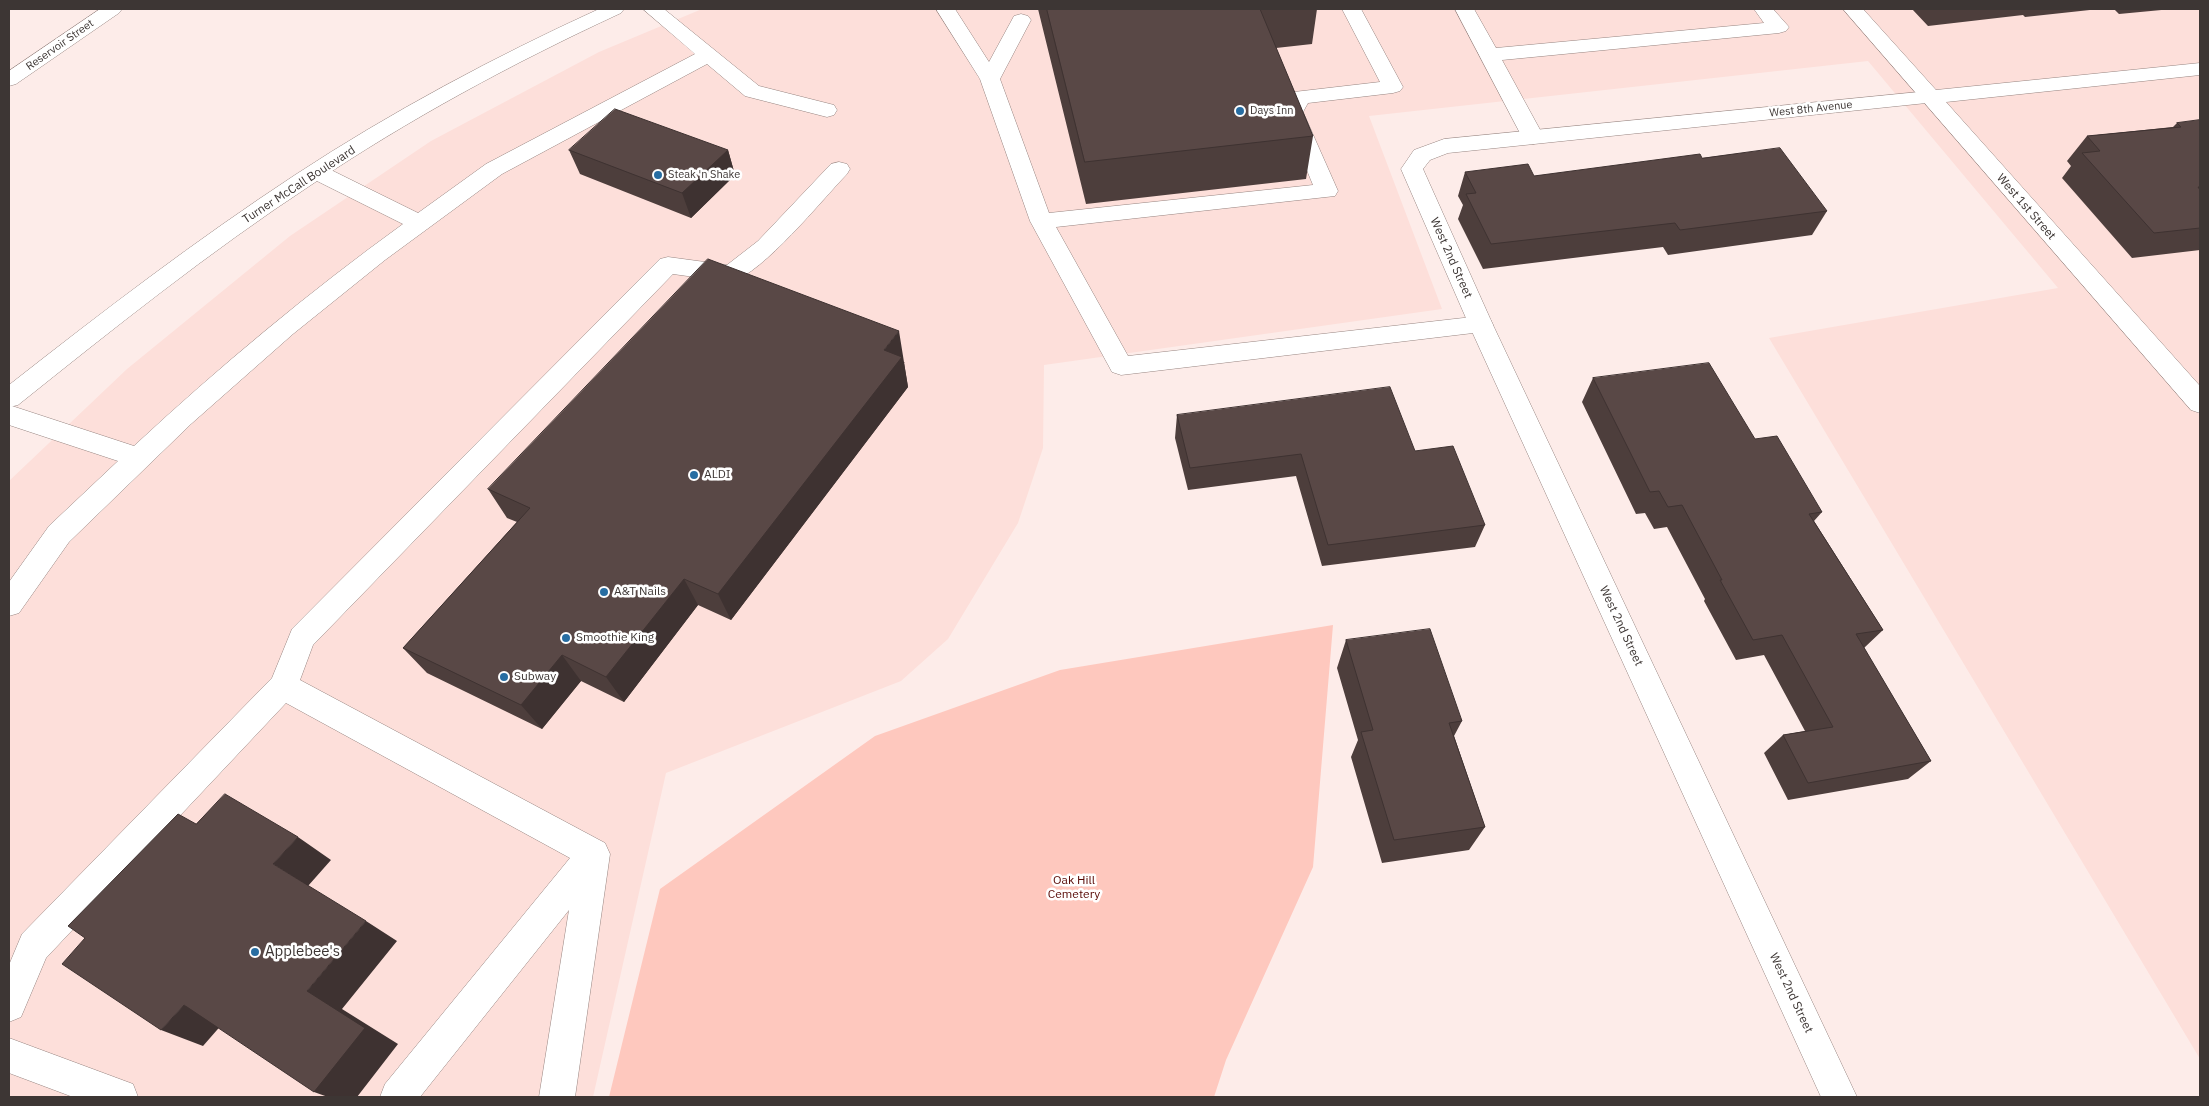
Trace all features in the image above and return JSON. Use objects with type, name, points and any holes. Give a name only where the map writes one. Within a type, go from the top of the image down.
[{"type":"street","name":"Reservoir Street","points":[[9,80],[112,9]]},
{"type":"street","name":"Turner McCall Boulevard","points":[[9,398],[132,302],[228,232],[404,116],[561,33],[614,9]]},
{"type":"street","points":[[652,9],[752,91],[827,110]]},
{"type":"street","points":[[946,9],[990,79],[1041,221],[1121,366],[1481,325]]},
{"type":"street","points":[[1041,221],[1327,190],[1293,112],[1301,97],[1393,87],[1352,9]]},
{"type":"street","points":[[1465,9],[1533,137]]},
{"type":"street","points":[[1490,55],[1779,27],[1763,9]]},
{"type":"street","name":"West 1st Street","points":[[1852,9],[2200,403]]},
{"type":"street","points":[[990,79],[1021,20]]},
{"type":"street","points":[[9,604],[59,534],[182,417],[284,328],[420,223],[494,169],[708,56]]},
{"type":"street","name":"West 8th Avenue","points":[[1422,155],[1444,146],[2200,68]]},
{"type":"street","name":"West 2nd Street","points":[[1422,155],[1412,169],[1481,325],[1839,1097]]},
{"type":"street","points":[[9,1004],[34,946],[283,686],[302,638],[668,265],[731,274],[766,247],[839,169]]},
{"type":"street","points":[[317,172],[420,223]]},
{"type":"street","points":[[9,415],[139,458]]},
{"type":"street","points":[[283,686],[594,854]]},
{"type":"street","points":[[398,1097],[594,854]]},
{"type":"street","points":[[557,1097],[594,854]]},
{"type":"street","points":[[9,1056],[120,1097]]},
{"type":"shaded area","points":[[702,9],[2200,9],[2200,1059],[1769,338],[2058,288],[1868,61],[1369,116],[1442,309],[1044,365],[1043,448],[1018,523],[948,639],[901,681],[666,773],[593,1097],[9,1097],[9,481],[127,369],[290,236],[431,141],[599,52]]},
{"type":"green space","name":"Oak Hill Cemetery","points":[[1333,625],[1313,867],[1226,1060],[1214,1097],[609,1097],[660,889],[875,736],[1060,670]]},
{"type":"building","name":"Days Inn","points":[[1047,9],[1260,9],[1313,136],[1085,162]]},
{"type":"building","points":[[615,109],[728,150],[682,193],[569,150]]},
{"type":"building","points":[[2200,120],[2200,187],[2198,187],[2200,190],[2200,228],[2154,233],[2082,153],[2100,151],[2087,136],[2181,127],[2177,123]]},
{"type":"building","points":[[1780,148],[1827,211],[1680,230],[1675,223],[1491,244],[1466,194],[1476,193],[1465,172],[1528,164],[1534,176],[1700,154],[1702,158]]},
{"type":"building","points":[[708,259],[899,331],[884,350],[902,357],[718,594],[684,579],[606,677],[562,655],[521,705],[403,648],[530,508],[488,489]]},
{"type":"building","points":[[1709,363],[1755,439],[1777,436],[1822,512],[1809,514],[1883,630],[1856,634],[1931,761],[1808,783],[1783,735],[1833,727],[1782,635],[1753,640],[1682,505],[1668,507],[1659,491],[1650,492],[1593,378]]},
{"type":"building","points":[[1390,387],[1415,451],[1453,446],[1485,525],[1328,545],[1301,454],[1190,468],[1177,415]]},
{"type":"building","points":[[1430,629],[1462,721],[1449,723],[1485,827],[1394,840],[1361,732],[1373,730],[1346,640]]},
{"type":"building","name":"Applebee's","points":[[225,794],[298,837],[273,864],[366,921],[307,991],[365,1028],[314,1092],[184,1005],[161,1030],[62,964],[85,938],[68,926],[178,814],[196,824]]},
{"type":"place","name":"Days Inn","points":[[1240,111]]},
{"type":"place","name":"Steak 'n Shake","points":[[658,175]]},
{"type":"place","name":"ALDI","points":[[694,475]]},
{"type":"place","name":"A&T Nails","points":[[604,592]]},
{"type":"place","name":"Smoothie King","points":[[566,638]]},
{"type":"place","name":"Subway","points":[[504,677]]},
{"type":"place","name":"Applebee's","points":[[255,952]]}]
